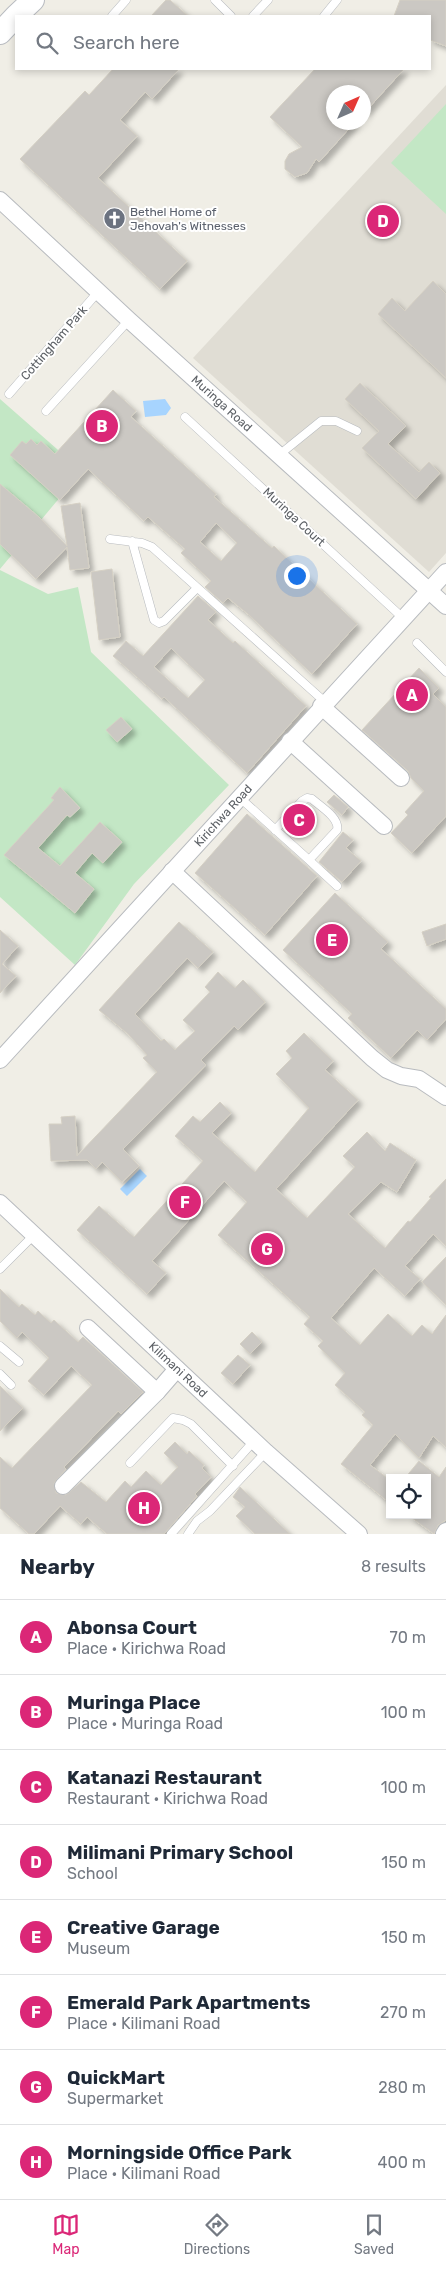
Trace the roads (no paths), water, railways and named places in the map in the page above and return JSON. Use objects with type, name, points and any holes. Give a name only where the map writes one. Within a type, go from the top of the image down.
[{"type":"street","points":[[17,15],[33,0]]},
{"type":"street","points":[[0,32],[15,17]]},
{"type":"street","name":"Muringa Road","points":[[0,200],[98,292],[446,606]]},
{"type":"street","name":"Kirichwa Road","points":[[0,1060],[323,704],[446,572]]},
{"type":"street","points":[[323,704],[401,778]]},
{"type":"street","points":[[290,741],[384,826]]},
{"type":"street","points":[[172,870],[372,1058],[387,1070],[401,1076],[419,1080],[446,1097]]},
{"type":"street","name":"Kilimani Road","points":[[0,1203],[260,1447],[359,1534]]},
{"type":"street","points":[[88,1328],[157,1392]]},
{"type":"street","points":[[63,1486],[177,1370]]},
{"type":"lane","points":[[113,15],[126,0]]},
{"type":"lane","points":[[215,0],[230,15]]},
{"type":"lane","points":[[254,15],[268,0]]},
{"type":"lane","points":[[325,15],[338,0]]},
{"type":"lane","name":"Cottingham Park","points":[[9,394],[98,292]]},
{"type":"lane","points":[[46,411],[129,320]]},
{"type":"lane","name":"Muringa Court","points":[[185,417],[403,618]]},
{"type":"lane","points":[[280,455],[321,421],[336,421],[357,431]]},
{"type":"lane","points":[[110,539],[132,541],[152,547],[323,704]]},
{"type":"lane","points":[[132,541],[154,620],[159,623],[164,621],[197,588]]},
{"type":"lane","points":[[417,642],[446,672]]},
{"type":"lane","points":[[239,797],[337,886]]},
{"type":"lane","points":[[275,830],[307,798],[312,799],[336,820],[337,830],[309,860]]},
{"type":"lane","points":[[0,1269],[34,1235]]},
{"type":"lane","points":[[0,1346],[19,1362]]},
{"type":"lane","points":[[0,1374],[11,1385]]},
{"type":"lane","points":[[130,1463],[173,1418],[191,1424],[233,1466]]},
{"type":"lane","points":[[171,1534],[233,1466],[260,1447]]},
{"type":"lane","points":[[188,1534],[260,1447]]},
{"type":"water","points":[[165,399],[171,408],[166,415],[145,417],[143,401]]},
{"type":"water","points":[[140,1169],[147,1176],[127,1196],[120,1189]]},
{"type":"place","name":"Bethel Home of Jehovah's Witnesses","points":[[114,219]]},
{"type":"place","name":"Milimani Primary School","points":[[383,221]]},
{"type":"place","name":"Muringa Place","points":[[102,426]]},
{"type":"place","name":"Abonsa Court","points":[[412,695]]},
{"type":"place","name":"Katanazi Restaurant","points":[[299,820]]},
{"type":"place","name":"Creative Garage","points":[[332,940]]},
{"type":"place","name":"Emerald Park Apartments","points":[[185,1202]]},
{"type":"place","name":"QuickMart","points":[[267,1249]]},
{"type":"place","name":"Morningside Office Park","points":[[144,1508]]}]
